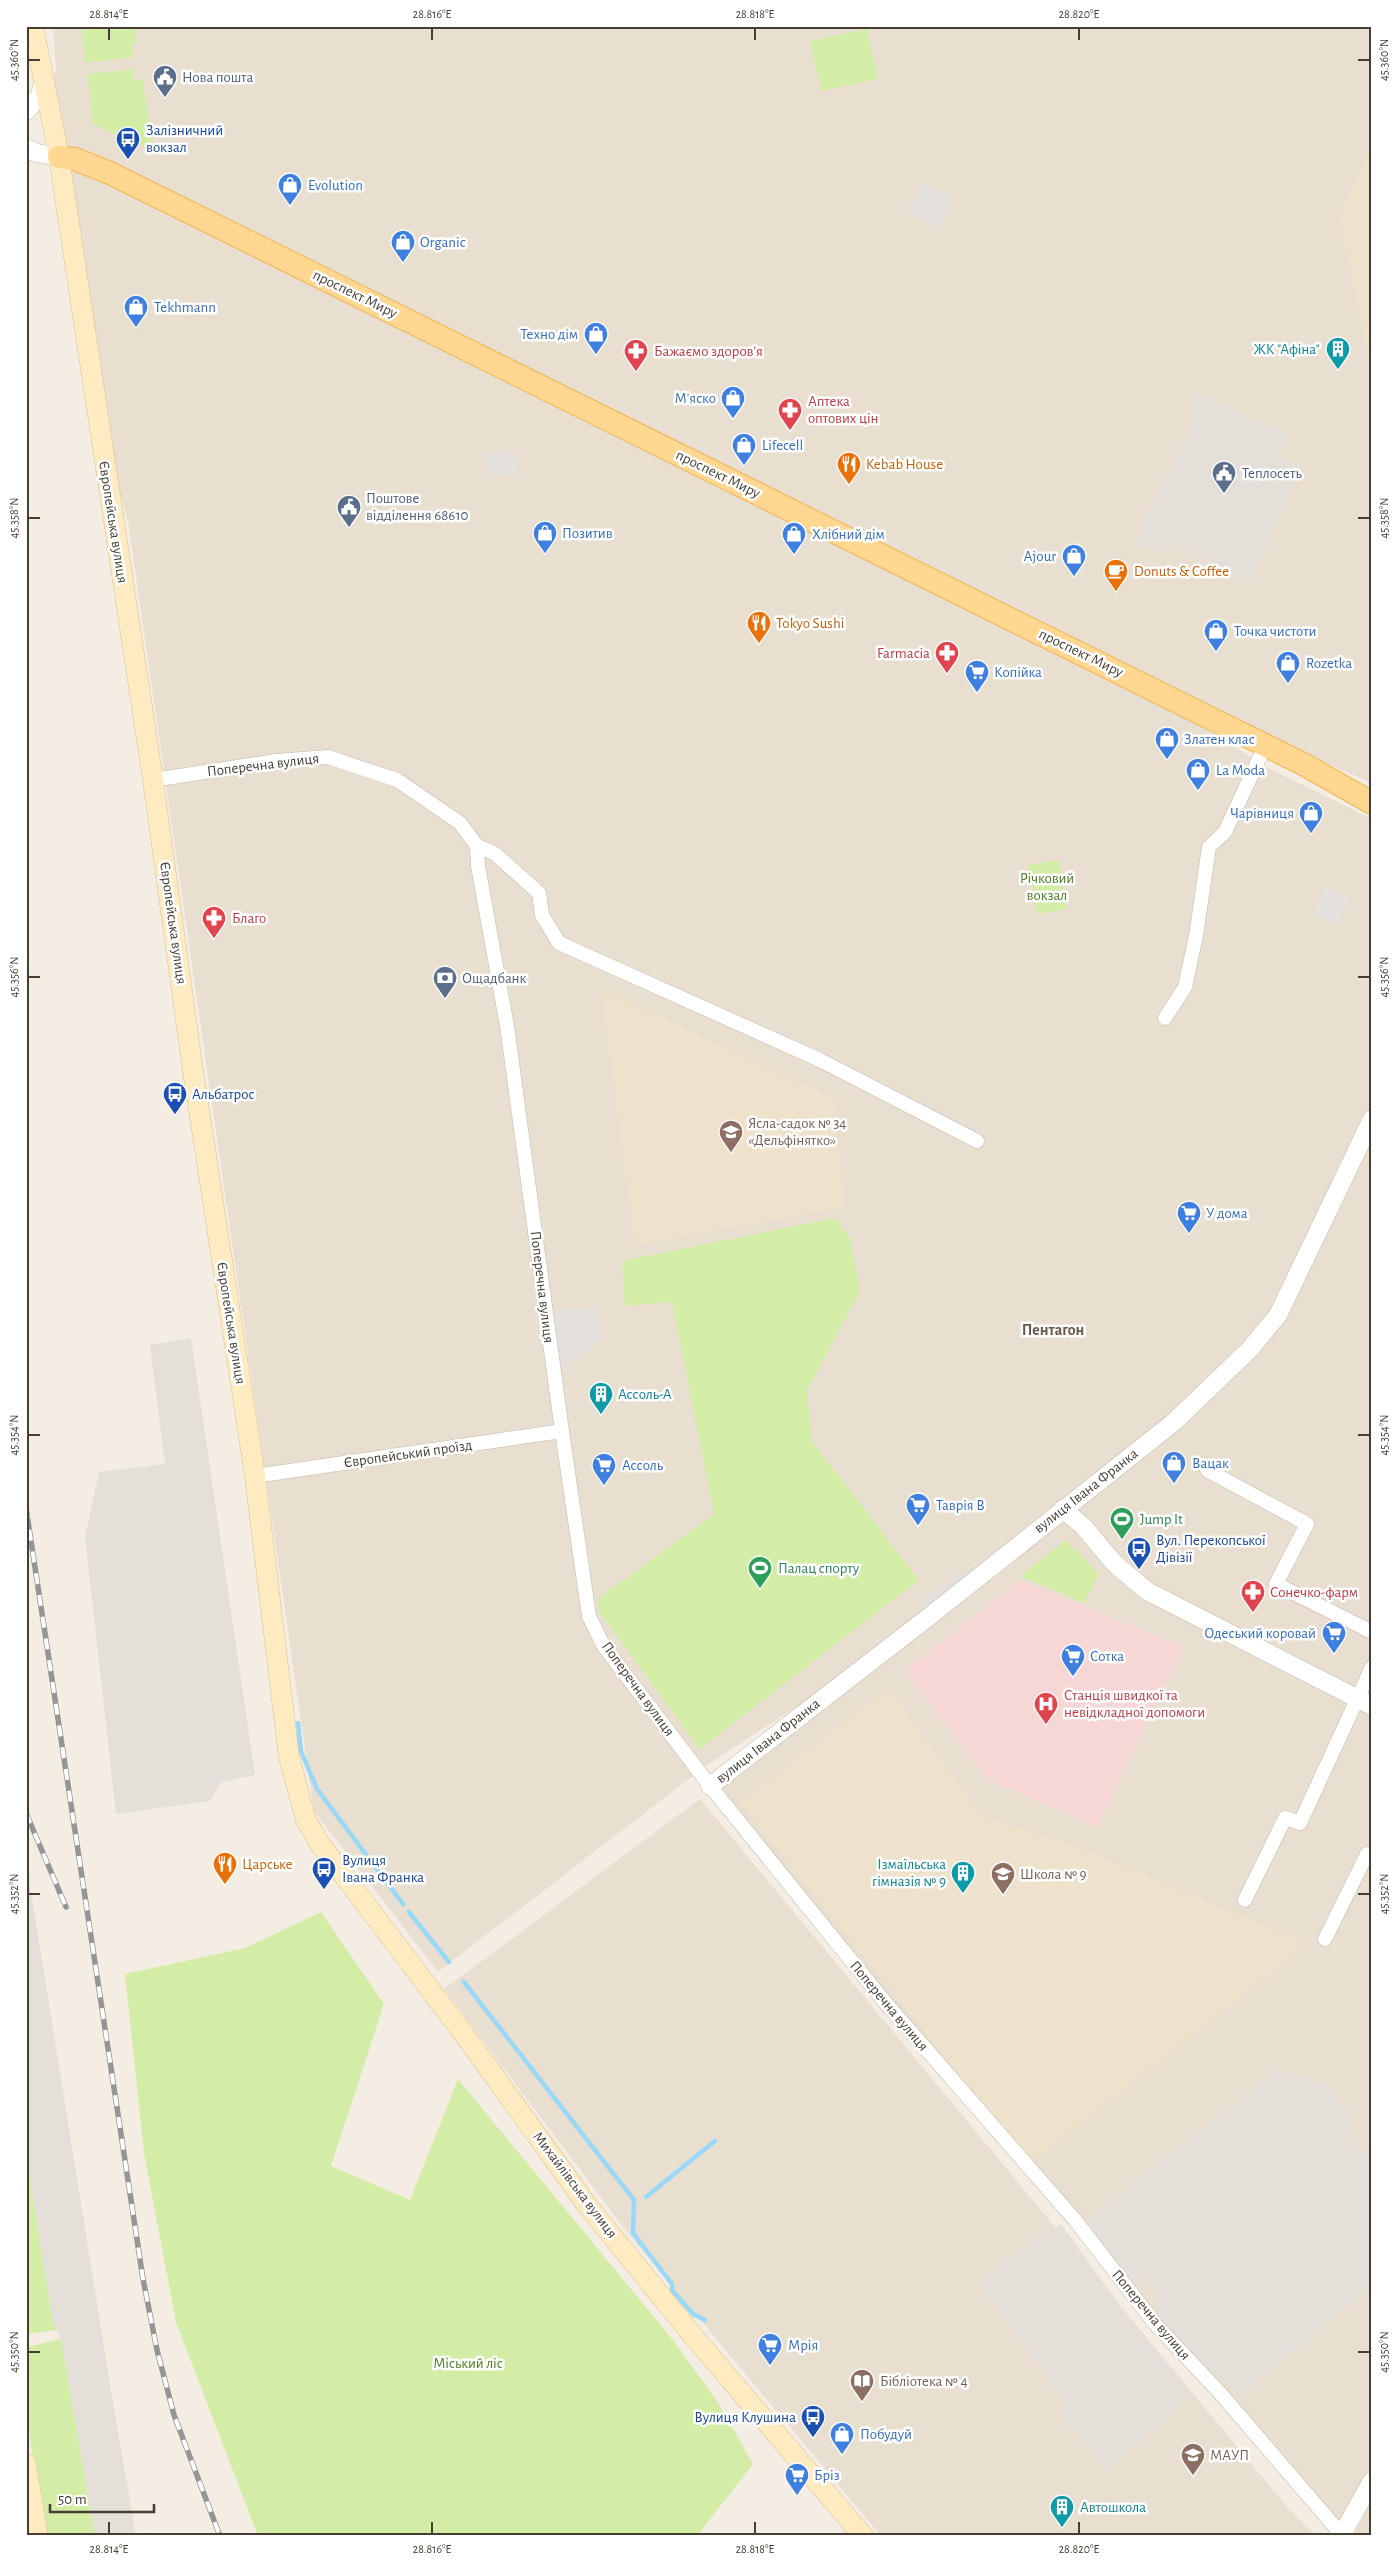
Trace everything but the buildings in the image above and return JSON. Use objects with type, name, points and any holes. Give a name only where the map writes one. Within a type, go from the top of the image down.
[{"type":"main road","name":"Європейська вулиця","points":[[33,26],[59,157],[153,780],[194,1081],[255,1476],[289,1757],[306,1820]]},
{"type":"main road","name":"проспект Миру","points":[[59,157],[75,160],[110,173],[1305,765],[1372,803]]},
{"type":"main road","name":"Михайлівська вулиця","points":[[306,1820],[320,1844],[466,2037],[587,2205],[694,2337],[862,2536]]},
{"type":"main road","points":[[26,2464],[38,2536]]},
{"type":"street","points":[[26,111],[40,96],[44,80],[43,71]]},
{"type":"street","points":[[26,148],[37,154],[59,157]]},
{"type":"street","points":[[1165,1018],[1185,987],[1196,936],[1209,847],[1225,832],[1265,746]]},
{"type":"street","name":"Поперечна вулиця","points":[[153,780],[276,761],[328,757],[397,780],[460,823],[477,846],[478,866],[507,1026],[589,1616],[603,1645],[710,1786],[884,2001],[1074,2220],[1156,2325],[1220,2393],[1341,2535]]},
{"type":"street","points":[[477,846],[494,853],[539,894],[542,914],[559,943],[820,1060],[977,1141]]},
{"type":"street","name":"вулиця Івана Франка","points":[[710,1786],[926,1619],[1174,1422],[1250,1349],[1278,1315],[1372,1119]]},
{"type":"street","name":"Європейський проїзд","points":[[255,1476],[562,1432]]},
{"type":"street","points":[[1207,1470],[1307,1524],[1276,1584],[1372,1632]]},
{"type":"street","points":[[1063,1509],[1083,1526],[1115,1564],[1148,1591],[1372,1706]]},
{"type":"street","points":[[1245,1900],[1286,1818],[1300,1824],[1372,1667]]},
{"type":"street","points":[[1325,1939],[1367,1854],[1372,1856]]},
{"type":"street","points":[[1341,2535],[1372,2481]]},
{"type":"shaded area","points":[[53,26],[1372,26],[1372,783],[1123,675],[1268,768],[1372,819],[1372,2468],[1342,2523],[1301,2490],[1232,2403],[940,2066],[710,1786],[890,1646],[707,1765],[438,1972],[314,1811],[128,521],[118,488],[50,109],[56,67]]},
{"type":"shaded area","points":[[1372,146],[1372,373],[1339,217]]},
{"type":"shaded area","points":[[921,182],[953,197],[939,228],[907,213]]},
{"type":"shaded area","name":"Теплосеть","points":[[1195,392],[1288,434],[1277,457],[1301,469],[1250,580],[1170,540],[1162,555],[1136,543],[1143,529],[1140,527],[1191,431]]},
{"type":"shaded area","points":[[514,451],[517,473],[487,476],[484,454]]},
{"type":"shaded area","points":[[1326,887],[1349,898],[1336,925],[1313,914]]},
{"type":"shaded area","name":"Ясла-садок № 34 «Дельфінятко»","points":[[601,989],[834,1099],[845,1207],[635,1245]]},
{"type":"shaded area","points":[[597,1308],[602,1339],[554,1374],[546,1310]]},
{"type":"shaded area","points":[[191,1338],[255,1775],[222,1782],[210,1801],[116,1814],[85,1537],[99,1472],[165,1464],[150,1345]]},
{"type":"shaded area","points":[[971,1566],[976,1573],[927,1610],[921,1602]]},
{"type":"shaded area","name":"Станція швидкої та невідкладної допомоги","points":[[1020,1580],[1183,1647],[1097,1827],[988,1779],[905,1671]]},
{"type":"shaded area","name":"Школа № 9","points":[[888,1688],[982,1816],[1081,1848],[1302,1941],[1294,1956],[1030,2163],[740,1802]]},
{"type":"shaded area","points":[[700,1799],[1288,2508],[1317,2536],[881,2536],[627,2232],[444,1989]]},
{"type":"shaded area","points":[[26,1860],[136,2536],[95,2536],[60,2337],[53,2323],[26,2153]]},
{"type":"shaded area","points":[[1277,2070],[1325,2083],[1354,2122],[1343,2139],[1372,2156],[1372,2286],[1243,2392],[1236,2392],[1228,2383],[1215,2382],[1155,2309],[1158,2295],[1141,2275],[1132,2282],[1090,2230],[1089,2218]]},
{"type":"shaded area","points":[[1061,2224],[1134,2325],[1192,2394],[1170,2413],[1171,2415],[1106,2469],[1060,2413],[1068,2406],[978,2281],[1001,2265],[999,2261]]},
{"type":"shaded area","points":[[1372,2499],[1372,2536],[1353,2536]]},
{"type":"green space","points":[[81,26],[135,26],[137,43],[132,44],[134,57],[85,63]]},
{"type":"green space","points":[[867,29],[878,79],[821,91],[810,41]]},
{"type":"green space","points":[[133,69],[134,80],[143,80],[153,151],[93,124],[87,74]]},
{"type":"green space","name":"Річковий вокзал","points":[[1058,860],[1067,909],[1037,914],[1028,865]]},
{"type":"green space","points":[[836,1218],[850,1239],[860,1291],[807,1391],[812,1441],[919,1580],[700,1749],[601,1614],[598,1605],[599,1598],[714,1514],[672,1302],[625,1306],[622,1261]]},
{"type":"green space","points":[[1066,1540],[1099,1574],[1084,1603],[1020,1576]]},
{"type":"green space","name":"Міський ліс","points":[[321,1912],[384,2004],[331,2166],[410,2200],[458,2079],[672,2339],[717,2401],[753,2464],[697,2536],[258,2536],[176,2322],[144,2153],[125,1974],[245,1948]]},
{"type":"green space","points":[[26,2153],[53,2323],[57,2330],[26,2334]]},
{"type":"green space","points":[[61,2339],[95,2536],[46,2536],[26,2413],[26,2347]]},
{"type":"waterway","points":[[298,1723],[301,1751],[317,1789],[403,1904]]},
{"type":"waterway","points":[[409,1912],[449,1962]]},
{"type":"waterway","points":[[464,1982],[634,2200],[633,2233],[672,2284],[672,2290],[693,2314],[705,2320]]},
{"type":"waterway","points":[[646,2197],[715,2141]]},
{"type":"railway","points":[[26,1508],[143,2279],[157,2350],[174,2415],[220,2536]]},
{"type":"railway","points":[[26,1813],[66,1907]]},
{"type":"place","name":"Нова пошта","points":[[165,98]]},
{"type":"place","name":"Залізничний вокзал","points":[[128,160]]},
{"type":"place","name":"Evolution","points":[[290,206]]},
{"type":"place","name":"Organic","points":[[403,263]]},
{"type":"place","name":"Tekhmann","points":[[136,328]]},
{"type":"place","name":"Техно дім","points":[[596,355]]},
{"type":"place","name":"ЖК \"Афіна\"","points":[[1338,370]]},
{"type":"place","name":"Бажаємо здоровʼя","points":[[636,372]]},
{"type":"place","name":"М'яско","points":[[733,419]]},
{"type":"place","name":"Аптека оптових цін","points":[[790,431]]},
{"type":"place","name":"Lifecell","points":[[744,466]]},
{"type":"place","name":"Kebab House","points":[[849,485]]},
{"type":"place","name":"Теплосеть","points":[[1224,494]]},
{"type":"place","name":"Поштове відділення 68610","points":[[349,528]]},
{"type":"place","name":"Позитив","points":[[545,554]]},
{"type":"place","name":"Хлібний дім","points":[[794,555]]},
{"type":"place","name":"Ajour","points":[[1074,577]]},
{"type":"place","name":"Donuts & Coffee","points":[[1116,592]]},
{"type":"place","name":"Tokyo Sushi","points":[[759,644]]},
{"type":"place","name":"Точка чистоти","points":[[1216,652]]},
{"type":"place","name":"Farmacia","points":[[947,674]]},
{"type":"place","name":"Rozetka","points":[[1288,684]]},
{"type":"place","name":"Копійка","points":[[977,693]]},
{"type":"place","name":"Златен клас","points":[[1167,760]]},
{"type":"place","name":"La Moda","points":[[1198,791]]},
{"type":"place","name":"Чарівниця","points":[[1311,834]]},
{"type":"place","name":"Благо","points":[[214,939]]},
{"type":"place","name":"Ощадбанк","points":[[445,999]]},
{"type":"place","name":"Альбатрос","points":[[175,1115]]},
{"type":"place","name":"Ясла-садок № 34 «Дельфінятко»","points":[[731,1153]]},
{"type":"place","name":"У дома","points":[[1189,1234]]},
{"type":"place","name":"Ассоль-А","points":[[601,1415]]},
{"type":"place","name":"Вацак","points":[[1174,1484]]},
{"type":"place","name":"Ассоль","points":[[604,1486]]},
{"type":"place","name":"Таврія В","points":[[918,1526]]},
{"type":"place","name":"Jump It","points":[[1122,1540]]},
{"type":"place","name":"Вул. Перекопської Дівізії","points":[[1139,1570]]},
{"type":"place","name":"Палац спорту","points":[[760,1589]]},
{"type":"place","name":"Сонечко-фарм","points":[[1253,1613]]},
{"type":"place","name":"Одеський коровай","points":[[1334,1654]]},
{"type":"place","name":"Сотка","points":[[1073,1677]]},
{"type":"place","name":"Станція швидкої та невідкладної допомоги","points":[[1046,1725]]},
{"type":"place","name":"Царське","points":[[225,1885]]},
{"type":"place","name":"Вулиця Івана Франка","points":[[324,1890]]},
{"type":"place","name":"Ізмаїльська гімназія № 9","points":[[963,1894]]},
{"type":"place","name":"Школа № 9","points":[[1003,1895]]},
{"type":"place","name":"Мрія","points":[[770,2366]]},
{"type":"place","name":"Бібліотека № 4","points":[[862,2402]]},
{"type":"place","name":"Вулиця Клушина","points":[[813,2438]]},
{"type":"place","name":"Побудуй","points":[[842,2455]]},
{"type":"place","name":"МАУП","points":[[1193,2476]]},
{"type":"place","name":"Бріз","points":[[797,2496]]},
{"type":"place","name":"Автошкола","points":[[1062,2528]]},
{"type":"district","name":"Пентагон","points":[[1053,1330]]}]
